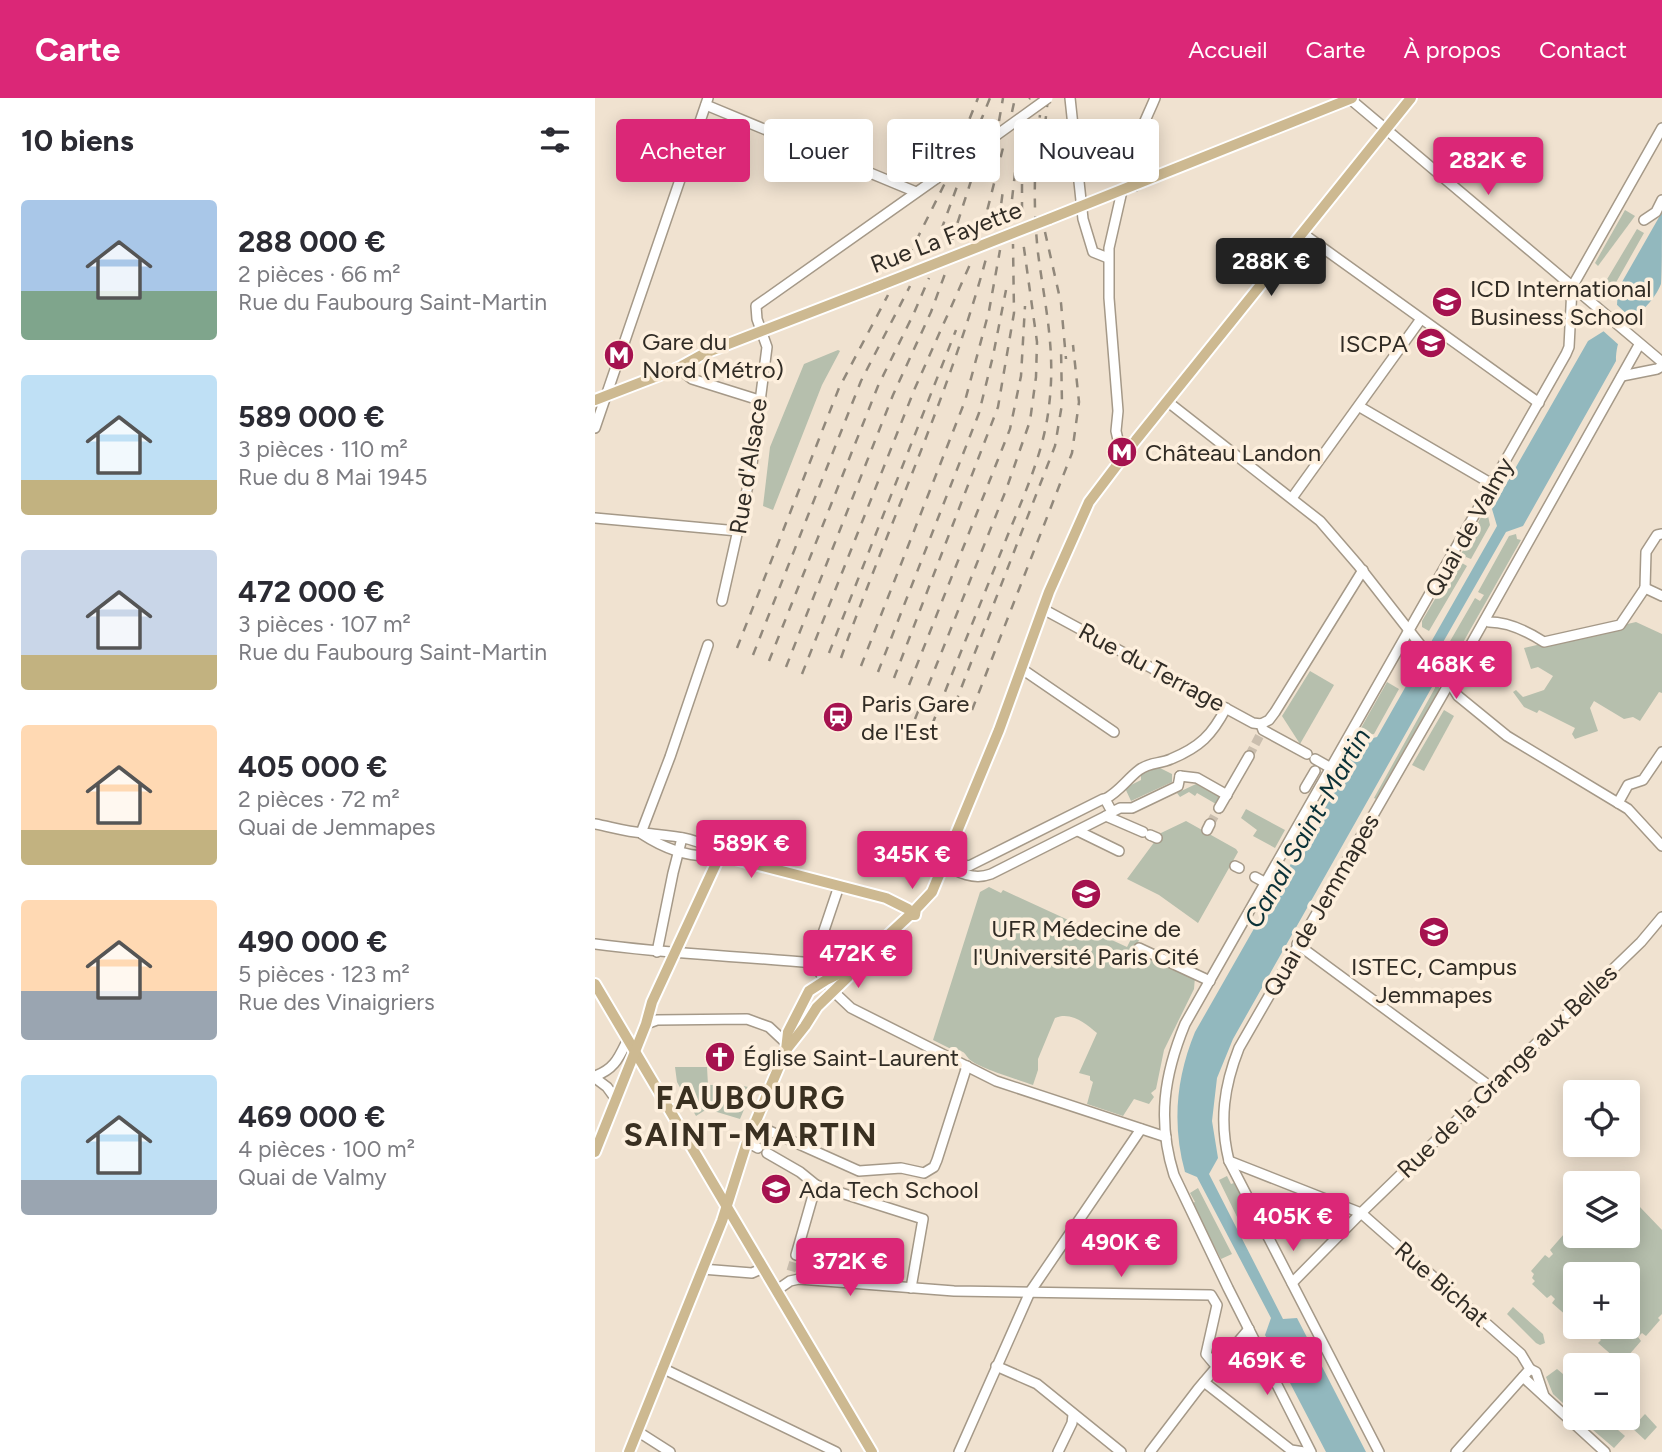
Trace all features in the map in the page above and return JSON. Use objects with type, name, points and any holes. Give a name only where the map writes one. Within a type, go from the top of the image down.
[{"type":"main road","name":"Rue La Fayette","points":[[600,398],[678,368],[705,353],[1135,186],[1350,98]]},
{"type":"main road","points":[[785,1046],[855,966],[932,892],[1043,609],[1089,502],[1411,98]]},
{"type":"main road","points":[[595,1152],[646,1024],[652,1002],[720,855],[885,898],[911,911]]},
{"type":"main road","points":[[629,1452],[702,1269],[747,1142],[803,999],[825,980],[855,966]]},
{"type":"main road","points":[[595,984],[872,1452]]},
{"type":"street","points":[[595,428],[600,398],[707,102],[916,192],[1048,98]]},
{"type":"street","points":[[1070,98],[1081,206],[1093,252],[1108,258]]},
{"type":"street","points":[[1135,186],[1131,176],[1133,156],[1155,98]]},
{"type":"street","points":[[1350,98],[1662,364],[1657,369],[1622,376]]},
{"type":"street","name":"Quai de Valmy","points":[[1311,1452],[1178,1186],[1166,1138],[1165,1094],[1172,1056],[1185,1024],[1410,632],[1569,347],[1572,287],[1662,128]]},
{"type":"street","points":[[1122,191],[1108,258],[1118,411],[1116,431],[1118,440],[1127,452]]},
{"type":"street","name":"Rue d'Alsace","points":[[722,601],[751,472],[767,346],[755,311],[758,303],[916,192]]},
{"type":"street","points":[[1644,220],[1655,212],[1662,200]]},
{"type":"street","points":[[1302,233],[1539,403]]},
{"type":"street","points":[[1296,494],[1421,319]]},
{"type":"street","name":"Quai de Jemmapes","points":[[1379,1452],[1229,1161],[1223,1112],[1230,1069],[1297,944],[1639,345]]},
{"type":"street","points":[[678,368],[692,379],[759,400]]},
{"type":"street","points":[[1168,402],[1296,494],[1363,570],[1422,647],[1444,660],[1458,696],[1495,728],[1628,809],[1661,844]]},
{"type":"street","points":[[1360,407],[1492,484]]},
{"type":"street","points":[[595,518],[738,531]]},
{"type":"street","points":[[1489,622],[1503,623],[1507,627],[1526,631],[1544,642],[1620,625],[1645,588],[1646,552],[1657,534],[1662,534]]},
{"type":"street","points":[[1261,730],[1275,712],[1363,570]]},
{"type":"street","points":[[1645,588],[1662,596]]},
{"type":"street","name":"Rue du Terrage","points":[[1043,609],[1253,723],[1315,763],[1331,768]]},
{"type":"street","points":[[641,833],[708,645]]},
{"type":"street","points":[[1021,669],[1114,732]]},
{"type":"street","points":[[945,862],[954,862],[965,867],[1113,795],[1140,769],[1157,761],[1169,761],[1208,738],[1226,708]]},
{"type":"street","points":[[1618,803],[1628,785],[1643,780],[1662,752]]},
{"type":"street","points":[[1169,761],[1180,776],[1197,778],[1223,801],[1249,755]]},
{"type":"street","points":[[1305,788],[1315,763]]},
{"type":"street","points":[[945,862],[951,869],[969,876],[978,878],[991,874],[1120,808],[1132,808],[1178,786],[1180,776]]},
{"type":"street","points":[[1105,799],[1109,814],[1150,835]]},
{"type":"street","points":[[595,824],[708,844],[720,855]]},
{"type":"street","points":[[1078,831],[1119,851]]},
{"type":"street","points":[[641,833],[659,845],[680,851],[704,857],[720,855]]},
{"type":"street","points":[[657,952],[682,838]]},
{"type":"street","points":[[969,876],[974,863]]},
{"type":"street","points":[[1255,877],[1266,883]]},
{"type":"street","points":[[813,963],[839,886]]},
{"type":"street","name":"Rue de la Grange aux Belles","points":[[1292,1283],[1641,942],[1662,917]]},
{"type":"street","points":[[595,944],[657,952],[813,963]]},
{"type":"street","points":[[1297,944],[1491,1087]]},
{"type":"street","points":[[1139,948],[1210,981]]},
{"type":"street","points":[[813,963],[833,991],[851,1008],[996,1082],[1166,1138]]},
{"type":"street","points":[[646,1024],[657,1020],[747,1019],[769,1027],[785,1046]]},
{"type":"street","points":[[615,1098],[595,1077],[615,1066],[628,1039]]},
{"type":"street","points":[[754,1124],[859,1171],[901,1168],[924,1173],[934,1167],[937,1160],[967,1066]]},
{"type":"street","points":[[958,1452],[1030,1292],[1141,1129]]},
{"type":"street","points":[[747,1142],[800,1172],[816,1185],[923,1219],[911,1288]]},
{"type":"street","name":"Rue Bichat","points":[[1229,1161],[1361,1213],[1519,1352],[1530,1369],[1536,1372],[1545,1398]]},
{"type":"street","points":[[796,1255],[816,1185]]},
{"type":"street","points":[[702,1269],[752,1273],[763,1268]]},
{"type":"street","points":[[776,1290],[792,1275],[954,1292],[1211,1295],[1217,1305],[1206,1354],[1216,1366]]},
{"type":"street","points":[[1150,1452],[1216,1366],[1249,1329]]},
{"type":"street","points":[[996,1366],[1037,1384],[1121,1452]]},
{"type":"street","points":[[662,1368],[836,1452]]},
{"type":"street","points":[[1457,1452],[1530,1369]]},
{"type":"street","name":"Rue Bichat","points":[[1523,1377],[1605,1452]]},
{"type":"street","points":[[1204,1382],[1291,1450],[1304,1452]]},
{"type":"street","points":[[1058,1452],[1073,1415]]},
{"type":"street","points":[[637,1431],[670,1452]]},
{"type":"green space","points":[[1625,210],[1635,216],[1598,266],[1595,263]]},
{"type":"green space","points":[[1637,229],[1644,233],[1614,286],[1611,297],[1606,281]]},
{"type":"green space","points":[[840,351],[822,385],[773,510],[763,506],[770,447],[804,364]]},
{"type":"green space","points":[[1488,516],[1490,525],[1471,559],[1466,557],[1462,563],[1467,566],[1429,631],[1422,627],[1422,621],[1481,517]]},
{"type":"green space","points":[[1516,534],[1517,539],[1521,540],[1461,646],[1456,647],[1449,643],[1475,598],[1480,601],[1484,595],[1478,592],[1509,536]]},
{"type":"green space","points":[[1636,622],[1662,634],[1662,693],[1659,692],[1640,721],[1633,717],[1624,719],[1594,701],[1590,708],[1598,731],[1575,739],[1572,734],[1575,728],[1539,710],[1537,713],[1524,707],[1513,692],[1516,690],[1523,697],[1544,690],[1553,676],[1538,667],[1531,669],[1524,648]]},
{"type":"green space","points":[[1434,663],[1440,676],[1439,690],[1376,799],[1374,798],[1435,688]]},
{"type":"green space","points":[[1310,671],[1334,685],[1300,744],[1282,716]]},
{"type":"green space","points":[[1387,682],[1399,689],[1374,734],[1357,735]]},
{"type":"green space","points":[[1444,710],[1454,716],[1424,771],[1412,765]]},
{"type":"green space","points":[[1154,765],[1172,774],[1172,782],[1131,801],[1125,788],[1141,780],[1141,774]]},
{"type":"green space","points":[[1196,784],[1220,797],[1216,804],[1197,793],[1195,796],[1189,792],[1180,797],[1177,793]]},
{"type":"green space","points":[[1246,809],[1285,830],[1275,848],[1253,836],[1257,830],[1241,818]]},
{"type":"green space","points":[[1186,821],[1238,852],[1198,923],[1159,895],[1127,879],[1161,833]]},
{"type":"green space","points":[[989,887],[1001,893],[1003,890],[1127,947],[1132,937],[1139,940],[1135,950],[1195,977],[1194,989],[1164,1050],[1156,1089],[1151,1093],[1154,1097],[1149,1104],[1134,1099],[1123,1116],[1087,1104],[1093,1082],[1090,1076],[1079,1073],[1097,1033],[1072,1017],[1055,1018],[1038,1059],[1033,1085],[981,1066],[962,1051],[953,1050],[933,1040],[980,892]]},
{"type":"green space","points":[[675,1067],[707,1067],[708,1085],[753,1088],[740,1119],[707,1109],[696,1116],[677,1082]]},
{"type":"green space","points":[[1227,1176],[1231,1184],[1234,1183],[1252,1217],[1240,1223],[1219,1180]]},
{"type":"green space","points":[[1198,1188],[1232,1254],[1221,1259],[1192,1203],[1195,1202],[1190,1193]]},
{"type":"green space","points":[[1640,1207],[1662,1230],[1660,1320],[1646,1336],[1642,1333],[1640,1335],[1640,1262],[1563,1262],[1563,1313],[1552,1303],[1555,1299],[1551,1295],[1547,1298],[1532,1284],[1535,1281],[1531,1271],[1545,1255],[1549,1258],[1553,1254],[1550,1250],[1563,1235],[1563,1248],[1640,1248]]},
{"type":"green space","points":[[1513,1307],[1543,1334],[1545,1343],[1536,1343],[1507,1314]]},
{"type":"green space","points":[[1601,1340],[1641,1341],[1631,1353],[1609,1353],[1598,1343]]},
{"type":"green space","points":[[1557,1369],[1563,1374],[1563,1403],[1553,1394],[1546,1377]]},
{"type":"green space","points":[[1645,1414],[1657,1427],[1645,1440],[1634,1430],[1640,1430],[1640,1419]]},
{"type":"green space","points":[[1593,1430],[1618,1430],[1625,1436],[1614,1448]]},
{"type":"water","points":[[1662,212],[1661,284],[1655,296],[1621,335],[1616,361],[1523,526],[1506,532],[1430,665],[1432,687],[1233,1039],[1217,1078],[1212,1121],[1218,1158],[1209,1174],[1283,1319],[1297,1318],[1366,1452],[1326,1452],[1265,1335],[1271,1318],[1197,1177],[1185,1172],[1177,1119],[1184,1067],[1195,1032],[1361,741],[1377,737],[1497,526],[1492,509],[1588,341],[1604,331],[1617,305],[1618,289]]},
{"type":"pier","points":[[1614,302],[1634,321],[1620,346],[1601,329]]},
{"type":"tunnel","points":[[1249,756],[1260,735]]},
{"type":"tunnel","points":[[1210,824],[1219,808]]},
{"type":"tunnel","points":[[791,1271],[796,1255]]},
{"type":"railway","points":[[969,119],[978,98]]},
{"type":"railway","points":[[982,119],[990,98]]},
{"type":"railway","points":[[999,119],[1003,98]]},
{"type":"railway","points":[[1012,112],[1015,98]]},
{"type":"railway","points":[[1046,119],[1048,98]]},
{"type":"railway","points":[[932,725],[1026,489],[1038,457],[1046,423],[1051,366],[1036,236],[1035,201],[1040,115]]},
{"type":"railway","points":[[983,227],[1005,140]]},
{"type":"railway","points":[[935,247],[959,182]]},
{"type":"railway","points":[[952,240],[971,182]]},
{"type":"railway","points":[[1010,217],[1014,182]]},
{"type":"railway","points":[[908,257],[945,183]]},
{"type":"railway","points":[[1022,184],[1022,212]]},
{"type":"railway","points":[[999,221],[1003,190]]},
{"type":"railway","points":[[1045,232],[1061,303],[1066,359]]},
{"type":"railway","points":[[915,719],[1006,490],[1030,421],[1037,342],[1023,241]]},
{"type":"railway","points":[[894,678],[998,407],[1014,313],[1013,244]]},
{"type":"railway","points":[[861,666],[965,401],[989,311],[1000,250]]},
{"type":"railway","points":[[841,658],[937,408],[987,255]]},
{"type":"railway","points":[[802,674],[915,388],[972,260]]},
{"type":"railway","points":[[786,667],[893,395],[931,312],[946,271]]},
{"type":"railway","points":[[769,661],[878,386],[929,278]]},
{"type":"railway","points":[[753,655],[861,381],[910,286]]},
{"type":"railway","points":[[878,672],[979,413],[1006,290]]},
{"type":"railway","points":[[737,648],[839,388],[888,295]]},
{"type":"railway","points":[[909,685],[1010,429],[1021,376],[1025,306]]},
{"type":"railway","points":[[829,653],[956,330]]},
{"type":"railway","points":[[972,710],[1072,453],[1079,402],[1073,345]]},
{"type":"railway","points":[[955,704],[1055,446],[1062,404],[1061,348]]},
{"type":"place","name":"ICD International Business School","points":[[1447,302]]},
{"type":"place","name":"ISCPA","points":[[1431,343]]},
{"type":"place","name":"Gare du Nord (Métro)","points":[[619,355]]},
{"type":"place","name":"Château Landon","points":[[1122,452]]},
{"type":"place","name":"Paris Gare de l'Est","points":[[838,717]]},
{"type":"place","name":"UFR Médecine de l'Université Paris Cité","points":[[1086,894]]},
{"type":"place","name":"ISTEC, Campus Jemmapes","points":[[1434,932]]},
{"type":"place","name":"Église Saint-Laurent","points":[[720,1057]]},
{"type":"place","name":"Ada Tech School","points":[[776,1189]]},
{"type":"district","name":"FAUBOURG SAINT-MARTIN","points":[[751,1116]]},
{"type":"water label","name":"Canal Saint-Martin","points":[[1307,828]]}]
